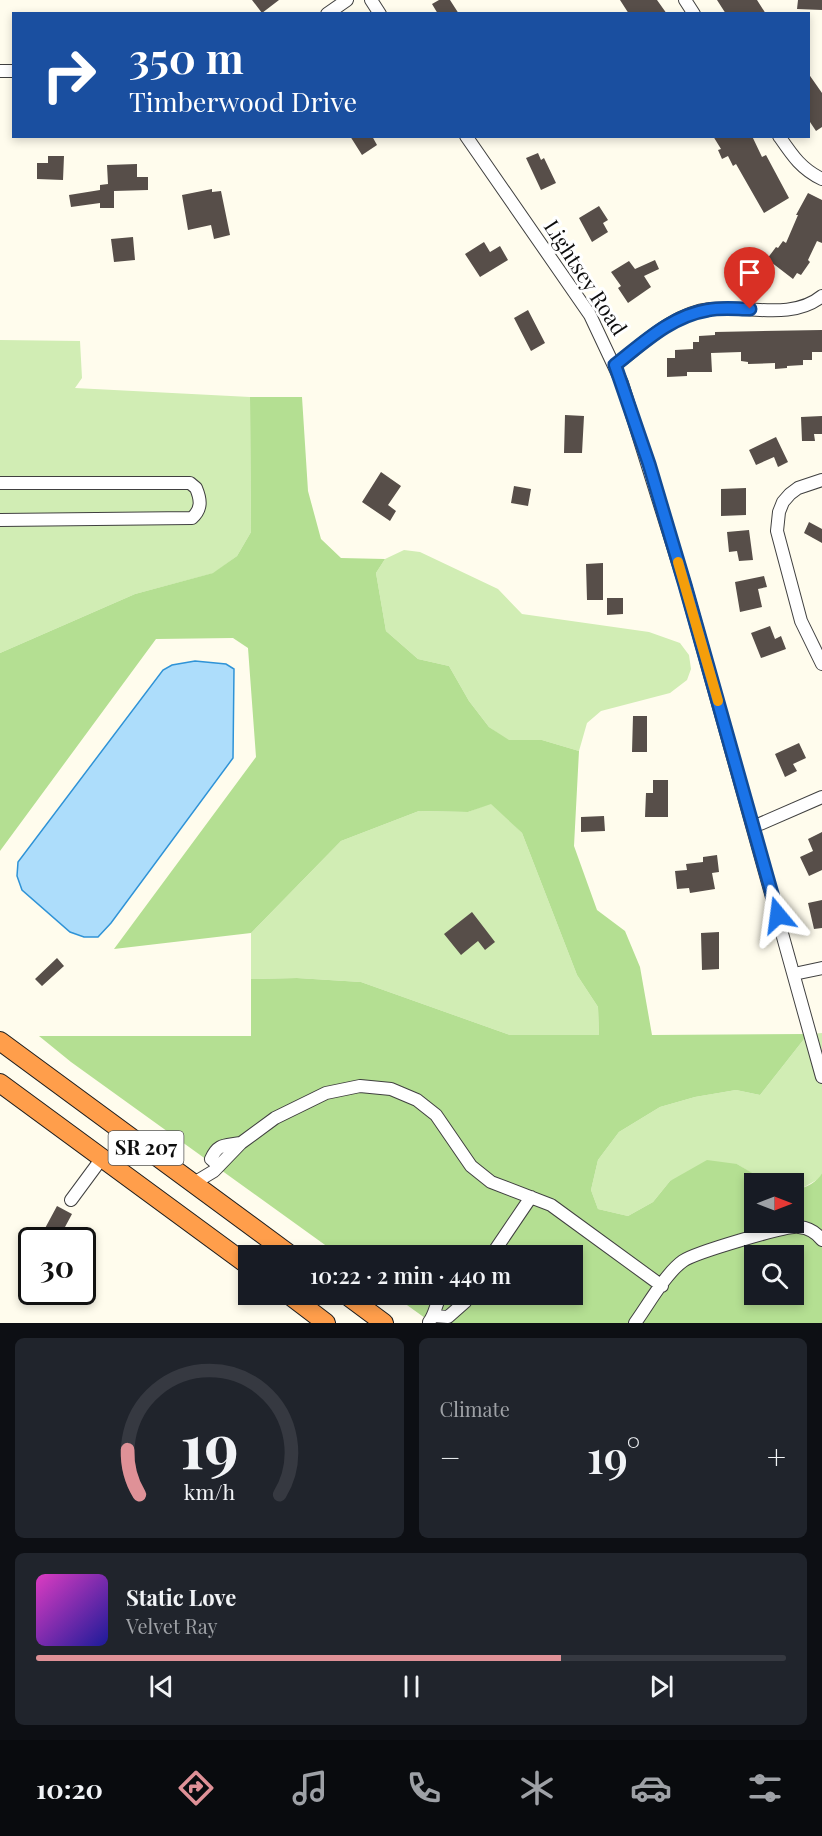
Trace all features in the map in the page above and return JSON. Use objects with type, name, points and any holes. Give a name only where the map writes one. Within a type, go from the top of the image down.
[{"type":"highway","name":"SR 207","points":[[0,1041],[277,1245]]},
{"type":"highway","name":"SR 207","points":[[0,1083],[238,1258]]},
{"type":"highway","points":[[302,1305],[326,1323]]},
{"type":"highway","points":[[360,1305],[384,1323]]},
{"type":"street","points":[[330,12],[347,0]]},
{"type":"street","name":"Lightsey Road","points":[[467,138],[590,315],[615,365],[649,464],[685,585],[822,1077]]},
{"type":"street","points":[[780,138],[797,163],[822,179]]},
{"type":"street","points":[[615,365],[664,327],[688,315],[709,309],[792,309],[808,305],[822,296]]},
{"type":"street","points":[[822,480],[798,488],[790,494],[783,502],[777,531],[801,621],[822,664]]},
{"type":"street","points":[[0,483],[189,483],[196,488],[200,504],[199,512],[192,518],[0,519]]},
{"type":"street","points":[[753,827],[822,796]]},
{"type":"street","points":[[794,974],[822,968]]},
{"type":"street","points":[[194,1183],[214,1171],[241,1143],[275,1118],[326,1094],[360,1086],[391,1089],[417,1100],[436,1115],[471,1166],[491,1182],[552,1205],[662,1286]]},
{"type":"street","points":[[71,1200],[102,1158]]},
{"type":"street","points":[[498,1245],[531,1197]]},
{"type":"street","points":[[635,1323],[683,1261],[705,1250],[798,1226],[815,1231],[822,1240]]},
{"type":"street","points":[[435,1305],[431,1320],[451,1320],[463,1305]]},
{"type":"green space","points":[[0,340],[80,341],[82,378],[75,388],[250,397],[251,532],[237,556],[214,573],[135,594],[0,653]]},
{"type":"green space","points":[[250,397],[302,397],[308,491],[321,539],[341,558],[385,559],[376,573],[386,631],[418,659],[449,666],[469,701],[489,727],[509,740],[542,740],[579,751],[574,846],[597,910],[625,931],[640,967],[652,1035],[808,1034],[760,1095],[736,1090],[695,1097],[660,1107],[619,1132],[598,1160],[591,1190],[598,1209],[628,1216],[653,1202],[670,1181],[707,1160],[737,1164],[752,1173],[744,1173],[744,1233],[804,1233],[804,1187],[810,1185],[822,1173],[822,1323],[432,1323],[407,1305],[583,1305],[583,1245],[325,1245],[71,1062],[39,1036],[251,1036],[251,979],[297,978],[361,982],[510,1035],[599,1035],[598,1007],[577,975],[522,833],[491,804],[468,812],[419,811],[341,841],[251,933],[114,949],[256,757],[248,648],[233,638],[156,639],[0,851],[0,653],[135,594],[213,573],[237,556],[251,532]]},
{"type":"green space","points":[[404,550],[420,552],[498,589],[522,614],[649,632],[680,643],[689,655],[691,669],[687,680],[670,693],[601,711],[587,723],[579,751],[542,740],[509,741],[489,727],[469,701],[449,666],[418,659],[386,631],[376,573],[385,559]]},
{"type":"green space","points":[[491,803],[522,833],[577,975],[598,1007],[599,1035],[510,1035],[361,982],[297,978],[251,979],[251,933],[341,841],[419,811],[468,812]]},
{"type":"green space","points":[[822,1033],[822,1173],[820,1178],[804,1187],[804,1173],[751,1173],[737,1164],[670,1181],[653,1202],[628,1216],[598,1209],[591,1190],[598,1160],[619,1132],[660,1107],[695,1097],[736,1090],[760,1095],[808,1034]]},
{"type":"water","points":[[195,661],[226,664],[234,669],[233,758],[111,923],[98,937],[84,937],[70,932],[22,890],[17,876],[18,862],[163,670],[172,665]]},
{"type":"building","points":[[252,0],[279,0],[263,12]]},
{"type":"building","points":[[439,0],[450,0],[458,12],[437,12],[432,4]]},
{"type":"building","points":[[620,0],[657,0],[666,12],[628,12]]},
{"type":"building","points":[[717,0],[757,0],[765,12],[725,12]]},
{"type":"building","points":[[798,0],[822,0],[822,10],[797,9]]},
{"type":"building","points":[[810,76],[822,93],[822,127],[816,131],[810,122]]},
{"type":"building","points":[[351,138],[373,138],[377,145],[362,155]]},
{"type":"building","points":[[714,138],[753,138],[762,157],[766,155],[789,198],[764,213],[736,164],[733,166],[728,156],[722,159],[718,150],[721,149]]},
{"type":"building","points":[[538,153],[541,160],[544,158],[556,183],[541,190],[526,158]]},
{"type":"building","points":[[48,156],[64,156],[63,180],[37,179],[37,163],[48,163]]},
{"type":"building","points":[[137,164],[137,177],[148,177],[148,190],[114,191],[114,208],[100,208],[100,203],[71,207],[69,195],[100,190],[100,185],[108,184],[107,165]]},
{"type":"building","points":[[212,189],[212,192],[221,191],[230,235],[214,239],[211,225],[188,230],[182,195]]},
{"type":"building","points":[[808,193],[822,200],[822,243],[817,241],[808,260],[810,262],[801,275],[797,273],[793,279],[767,259],[783,241],[786,243],[798,215],[796,215]]},
{"type":"building","points":[[599,206],[608,220],[603,223],[608,232],[592,242],[579,218]]},
{"type":"building","points":[[133,237],[135,260],[114,262],[111,239]]},
{"type":"building","points":[[484,242],[490,252],[500,246],[508,260],[480,277],[465,254]]},
{"type":"building","points":[[655,260],[659,269],[644,276],[651,287],[628,303],[618,288],[621,286],[611,272],[629,261],[635,269]]},
{"type":"building","points":[[528,310],[545,343],[531,351],[514,318]]},
{"type":"building","points":[[822,330],[822,352],[812,352],[812,360],[803,360],[803,365],[775,369],[775,363],[748,364],[748,362],[741,361],[741,352],[711,353],[712,372],[687,372],[687,376],[667,377],[667,358],[675,358],[675,350],[693,349],[693,342],[699,342],[699,336],[715,335],[715,332]]},
{"type":"building","points":[[565,415],[584,416],[582,453],[564,453]]},
{"type":"building","points":[[822,416],[822,434],[814,434],[815,441],[802,441],[801,417]]},
{"type":"building","points":[[776,437],[788,462],[778,467],[774,457],[756,465],[749,450]]},
{"type":"building","points":[[381,472],[401,486],[388,505],[396,511],[390,521],[362,502]]},
{"type":"building","points":[[514,486],[531,489],[528,506],[511,503]]},
{"type":"building","points":[[746,488],[746,515],[721,516],[721,489]]},
{"type":"building","points":[[809,522],[822,529],[822,543],[804,533]]},
{"type":"building","points":[[749,530],[753,560],[739,561],[737,551],[729,552],[727,532]]},
{"type":"building","points":[[603,563],[603,600],[587,600],[586,564]]},
{"type":"building","points":[[764,576],[767,587],[758,589],[762,607],[740,612],[735,582]]},
{"type":"building","points":[[607,598],[623,598],[623,614],[607,615]]},
{"type":"building","points":[[770,626],[775,639],[781,636],[786,649],[761,658],[751,633]]},
{"type":"building","points":[[633,716],[647,716],[647,752],[632,752]]},
{"type":"building","points":[[799,743],[806,758],[793,764],[797,771],[785,777],[775,754]]},
{"type":"building","points":[[653,780],[668,780],[668,817],[645,817],[646,793],[653,793]]},
{"type":"building","points":[[604,816],[605,831],[581,832],[581,817]]},
{"type":"building","points":[[822,832],[822,870],[809,876],[800,857],[813,851],[808,839]]},
{"type":"building","points":[[717,855],[719,872],[712,873],[715,889],[690,893],[689,888],[677,889],[675,871],[687,870],[686,864],[703,862],[703,857]]},
{"type":"building","points":[[822,900],[822,928],[814,929],[808,903]]},
{"type":"building","points":[[472,912],[495,942],[485,950],[478,941],[461,955],[444,934]]},
{"type":"building","points":[[719,932],[719,969],[702,970],[701,933]]},
{"type":"building","points":[[57,958],[64,966],[42,986],[35,979]]},
{"type":"building","points":[[57,1206],[72,1214],[65,1227],[46,1227]]},
{"type":"slow traffic","points":[[678,562],[718,701]]},
{"type":"route","points":[[750,309],[709,309],[688,315],[664,327],[615,365],[649,464],[685,585],[778,915]]}]
